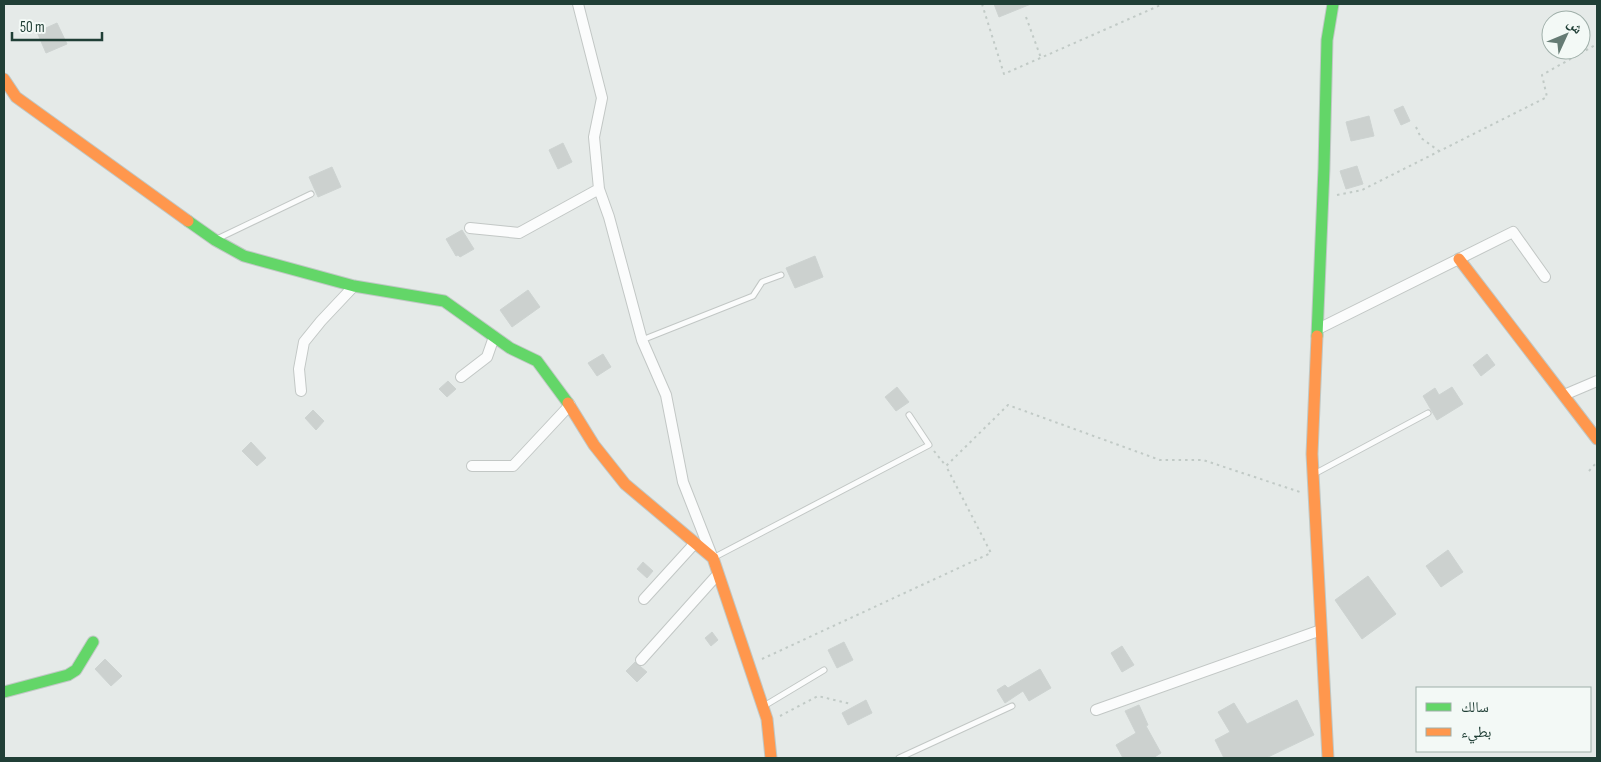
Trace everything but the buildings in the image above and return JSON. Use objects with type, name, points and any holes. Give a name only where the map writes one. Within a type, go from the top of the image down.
[{"type":"street","points":[[578,4],[602,98],[594,137],[598,188],[609,216],[642,340],[666,396],[683,482],[713,558],[768,723],[771,758]]},
{"type":"street","points":[[1328,758],[1312,454],[1323,199],[1327,40],[1333,4]]},
{"type":"street","points":[[4,79],[16,97],[215,240],[244,256],[354,286],[444,301],[510,348],[536,361],[570,405],[594,445],[625,484],[713,558]]},
{"type":"street","points":[[470,228],[519,233],[598,188]]},
{"type":"street","points":[[1318,328],[1513,232],[1545,277]]},
{"type":"street","points":[[1459,259],[1597,439]]},
{"type":"street","points":[[300,391],[299,369],[304,342],[354,286]]},
{"type":"street","points":[[461,377],[487,357],[494,337]]},
{"type":"street","points":[[1564,395],[1597,381]]},
{"type":"street","points":[[472,466],[512,466],[570,405]]},
{"type":"street","points":[[644,599],[694,543]]},
{"type":"street","points":[[641,660],[718,574]]},
{"type":"street","points":[[1096,710],[1321,630]]},
{"type":"street","points":[[4,692],[68,675],[76,670],[93,642]]},
{"type":"lane","points":[[215,240],[311,194]]},
{"type":"lane","points":[[642,340],[753,296],[762,282],[782,275]]},
{"type":"lane","points":[[1314,474],[1428,413]]},
{"type":"lane","points":[[713,558],[929,445],[910,415]]},
{"type":"lane","points":[[763,707],[824,670]]},
{"type":"lane","points":[[900,758],[1012,706]]},
{"type":"path","points":[[982,4],[1004,74],[1164,4]]},
{"type":"path","points":[[1026,17],[1041,58]]},
{"type":"path","points":[[1323,199],[1362,190],[1547,97],[1542,75],[1597,44]]},
{"type":"path","points":[[1416,127],[1422,138],[1439,151]]},
{"type":"path","points":[[946,466],[1008,405],[1160,460],[1203,460],[1315,496]]},
{"type":"path","points":[[749,664],[991,553],[946,466],[929,445]]},
{"type":"path","points":[[1589,471],[1597,462]]},
{"type":"path","points":[[768,723],[818,696],[851,704]]},
{"type":"traffic: fast","points":[[1317,336],[1327,40],[1333,4]]},
{"type":"traffic: fast","points":[[188,221],[215,240],[244,256],[354,286],[444,301],[510,348],[537,361],[568,403]]},
{"type":"traffic: fast","points":[[4,692],[68,675],[76,670],[93,642]]},
{"type":"traffic: slow","points":[[4,79],[16,97],[188,221]]},
{"type":"traffic: slow","points":[[1459,259],[1597,439]]},
{"type":"traffic: slow","points":[[1317,336],[1312,454],[1328,758]]},
{"type":"traffic: slow","points":[[568,403],[594,445],[625,484],[713,558],[767,719],[771,758]]}]
